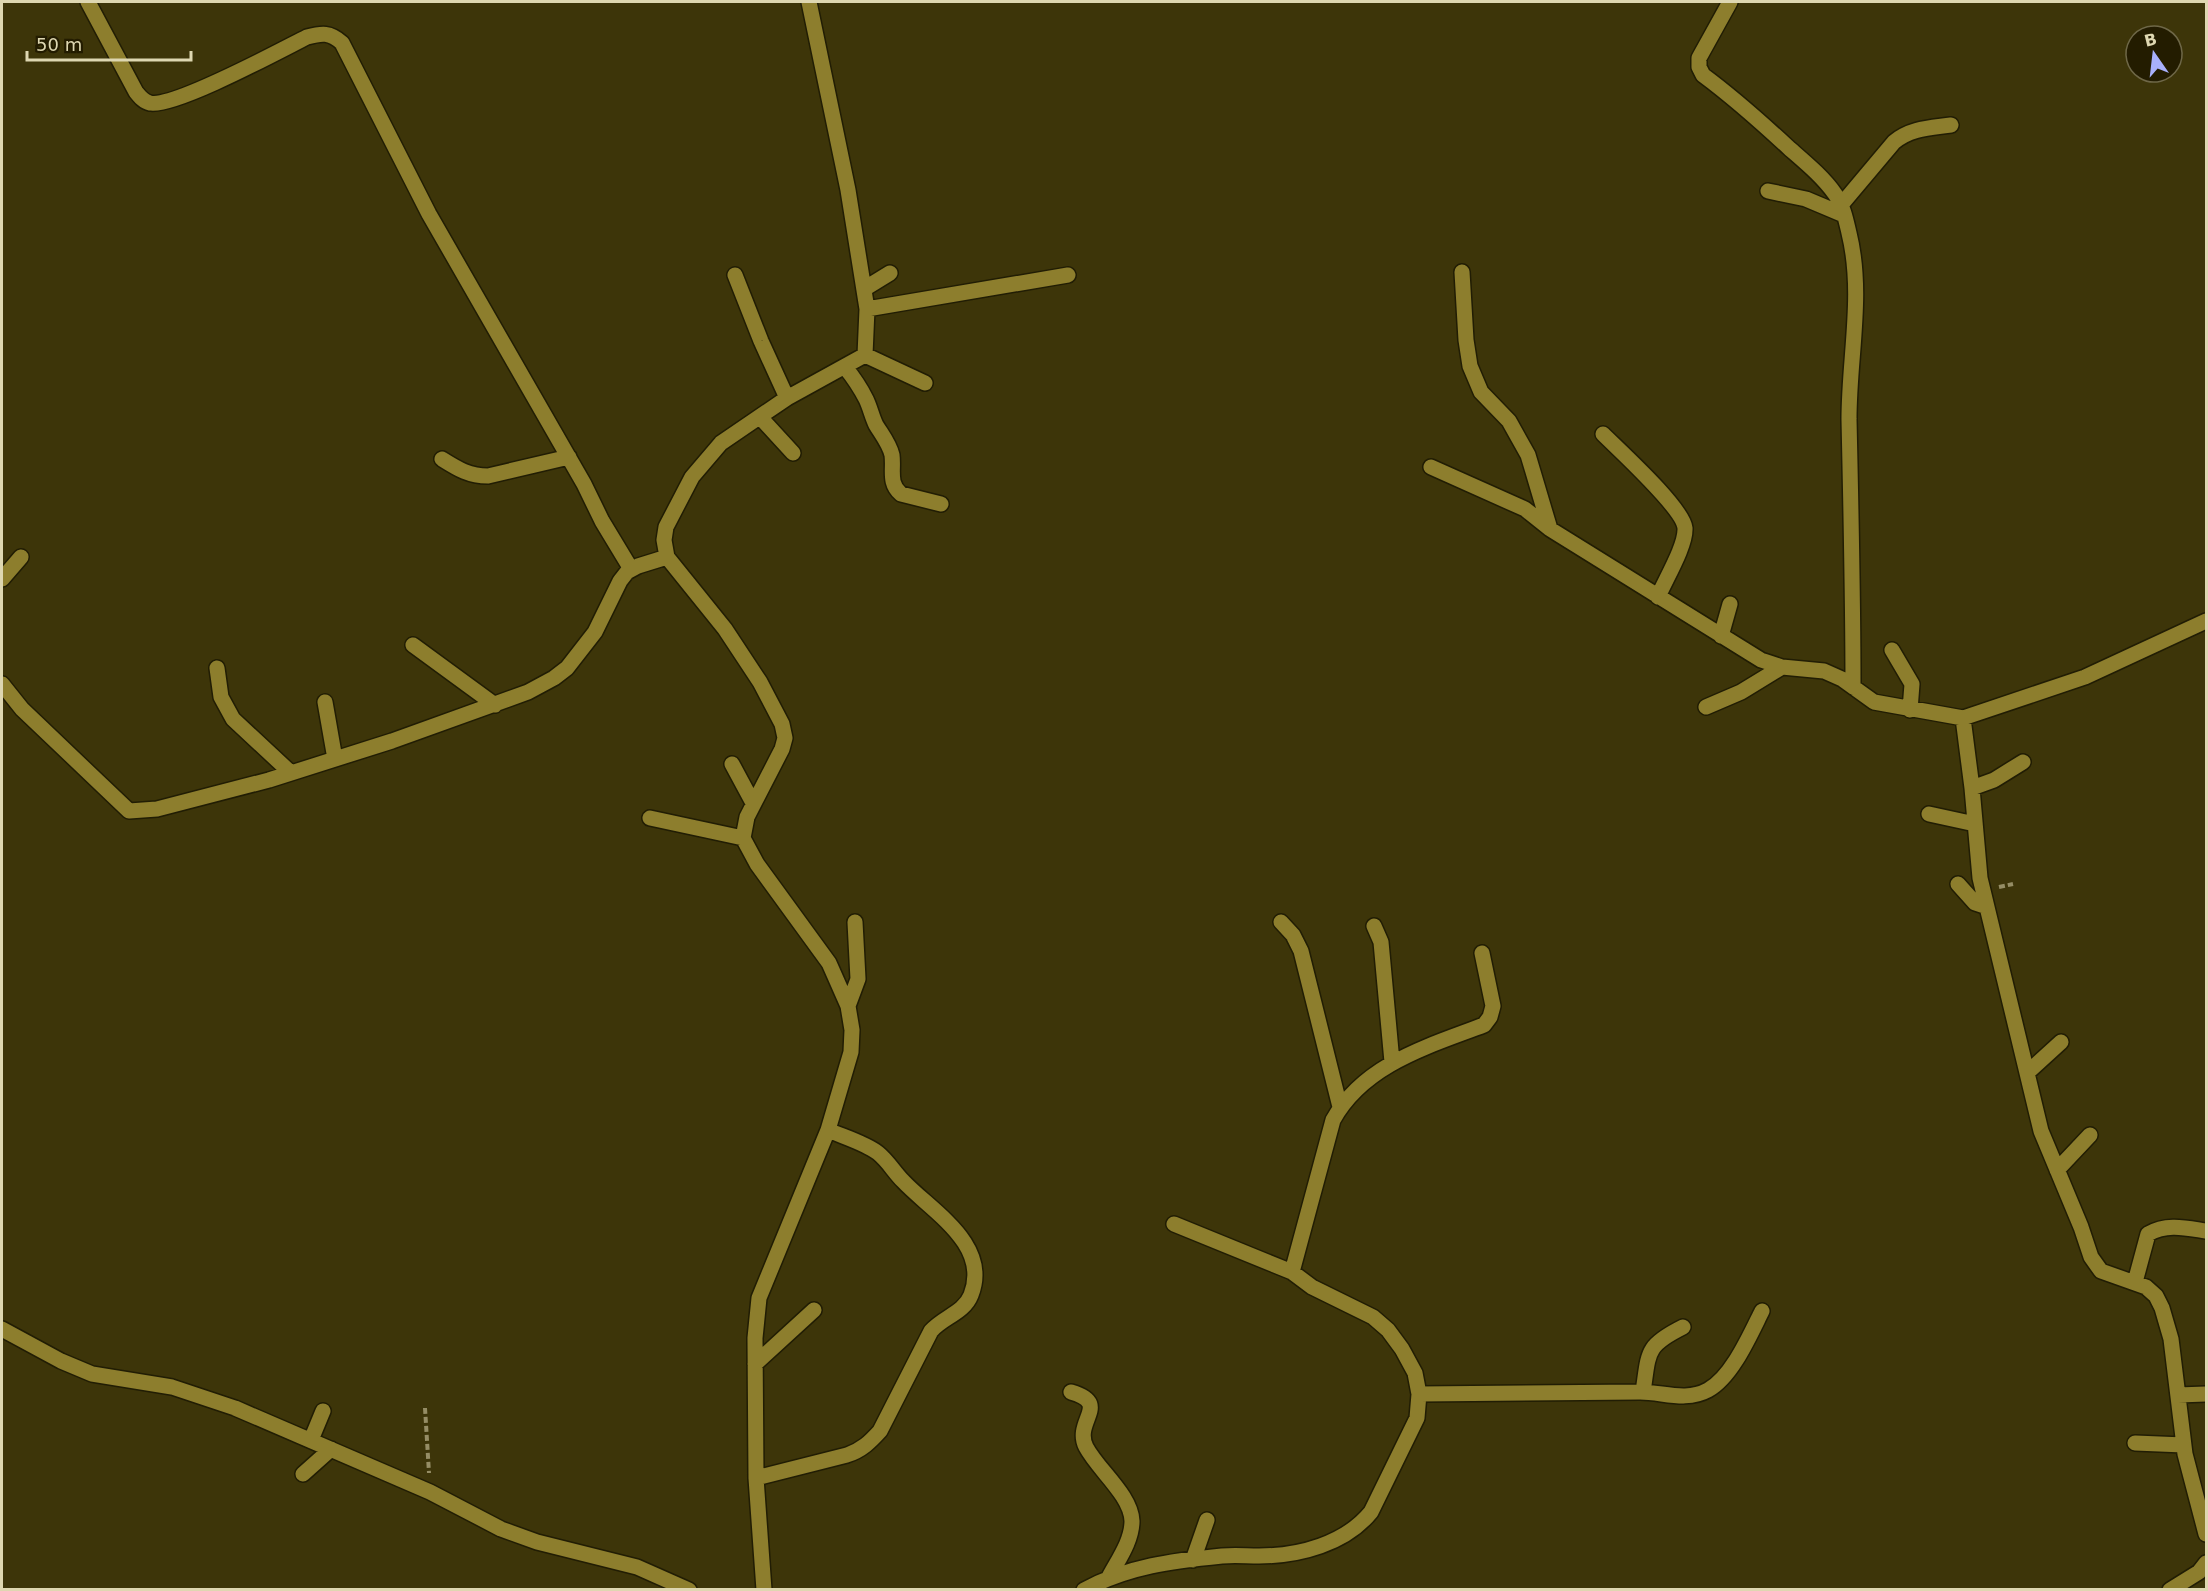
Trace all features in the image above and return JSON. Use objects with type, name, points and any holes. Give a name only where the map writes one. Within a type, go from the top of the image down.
[{"type":"street","points":[[87,2],[136,92],[143,100],[151,104],[165,102],[190,93],[307,37],[327,34],[334,36],[342,43],[429,214],[569,457],[602,521],[631,568]]},
{"type":"street","points":[[809,2],[848,190],[864,289],[867,309],[865,355]]},
{"type":"street","points":[[1730,2],[1702,51],[1699,67],[1704,75],[1751,113],[1812,169],[1835,195],[1842,210],[1853,250],[1856,272],[1849,415],[1853,687]]},
{"type":"street","points":[[1842,210],[1894,142],[1903,134],[1951,125]]},
{"type":"street","points":[[1768,191],[1842,210]]},
{"type":"street","points":[[1462,272],[1470,366],[1481,392],[1509,421],[1528,455],[1550,530]]},
{"type":"street","points":[[864,289],[890,273]]},
{"type":"street","points":[[735,275],[787,398]]},
{"type":"street","points":[[867,309],[1068,276]]},
{"type":"street","points":[[764,1590],[756,1478],[755,1338],[759,1298],[828,1130],[851,1052],[852,1030],[848,1006],[829,963],[757,864],[743,838],[753,803],[782,748],[785,738],[783,724],[760,682],[725,629],[667,557],[664,540],[666,527],[692,477],[721,443],[787,398],[865,355]]},
{"type":"street","points":[[865,355],[925,383]]},
{"type":"street","points":[[845,367],[858,383],[876,425],[887,442],[891,453],[893,484],[896,490],[901,494],[941,504]]},
{"type":"street","points":[[760,417],[793,453]]},
{"type":"street","points":[[1603,434],[1671,505],[1683,521],[1685,530],[1682,543],[1658,597]]},
{"type":"street","points":[[442,459],[464,473],[488,476],[569,457]]},
{"type":"street","points":[[1431,467],[1525,509],[1550,530],[1761,660],[1782,667],[1824,671],[1842,679],[1874,702],[1910,710],[1963,718],[2085,677],[2206,621]]},
{"type":"street","points":[[2,579],[21,557]]},
{"type":"street","points":[[2,684],[22,709],[129,811],[157,809],[335,759],[495,705],[554,678],[567,668],[595,632],[620,581],[631,568],[667,557]]},
{"type":"street","points":[[1721,636],[1730,604]]},
{"type":"street","points":[[413,645],[495,705]]},
{"type":"street","points":[[1892,651],[1911,684],[1913,692],[1910,710]]},
{"type":"street","points":[[1706,707],[1741,692],[1782,667]]},
{"type":"street","points":[[217,668],[221,697],[233,719],[291,773]]},
{"type":"street","points":[[325,702],[335,759]]},
{"type":"street","points":[[1963,718],[1980,878],[2041,1131],[2091,1257],[2101,1271],[2146,1287],[2156,1296],[2162,1308],[2171,1339],[2184,1445],[2206,1534]]},
{"type":"street","points":[[1972,788],[1994,780],[2023,762]]},
{"type":"street","points":[[732,764],[753,803]]},
{"type":"street","points":[[1929,814],[1975,824]]},
{"type":"street","points":[[650,818],[743,838]]},
{"type":"street","points":[[1958,884],[1975,903],[1987,907]]},
{"type":"street","points":[[848,1006],[858,979],[855,922]]},
{"type":"street","points":[[1281,922],[1293,935],[1300,951],[1340,1107]]},
{"type":"street","points":[[1374,926],[1381,942],[1392,1062]]},
{"type":"street","points":[[1292,1272],[1333,1120],[1340,1107],[1354,1091],[1392,1062],[1484,1025],[1490,1017],[1493,1006],[1482,953]]},
{"type":"street","points":[[2027,1073],[2061,1042]]},
{"type":"street","points":[[756,1478],[848,1455],[870,1443],[880,1431],[931,1331],[966,1305],[972,1293],[975,1276],[971,1258],[961,1237],[940,1213],[903,1181],[878,1152],[828,1130]]},
{"type":"street","points":[[2056,1170],[2090,1135]]},
{"type":"street","points":[[1084,1590],[1109,1576],[1137,1568],[1237,1554],[1279,1555],[1329,1543],[1360,1526],[1371,1512],[1417,1418],[1419,1394],[1415,1373],[1388,1330],[1373,1317],[1312,1287],[1292,1272],[1174,1224]]},
{"type":"street","points":[[2135,1282],[2148,1234],[2166,1227],[2206,1231]]},
{"type":"street","points":[[755,1364],[814,1310]]},
{"type":"street","points":[[1419,1394],[1643,1392],[1686,1396],[1711,1389],[1724,1375],[1747,1341],[1762,1311]]},
{"type":"street","points":[[1643,1392],[1652,1348],[1662,1337],[1683,1327]]},
{"type":"street","points":[[2,1329],[61,1361],[92,1374],[172,1388],[235,1408],[430,1492],[501,1529],[537,1542],[637,1567],[689,1590]]},
{"type":"street","points":[[1071,1392],[1085,1397],[1092,1406],[1083,1430],[1084,1444],[1124,1499],[1132,1521],[1130,1539],[1109,1576]]},
{"type":"street","points":[[2178,1395],[2206,1394]]},
{"type":"street","points":[[311,1440],[323,1411]]},
{"type":"street","points":[[2135,1443],[2184,1445]]},
{"type":"street","points":[[303,1474],[332,1449]]},
{"type":"street","points":[[1193,1560],[1207,1520]]},
{"type":"street","points":[[2170,1590],[2199,1572],[2206,1563]]},
{"type":"path","points":[[425,1408],[430,1492]]}]
